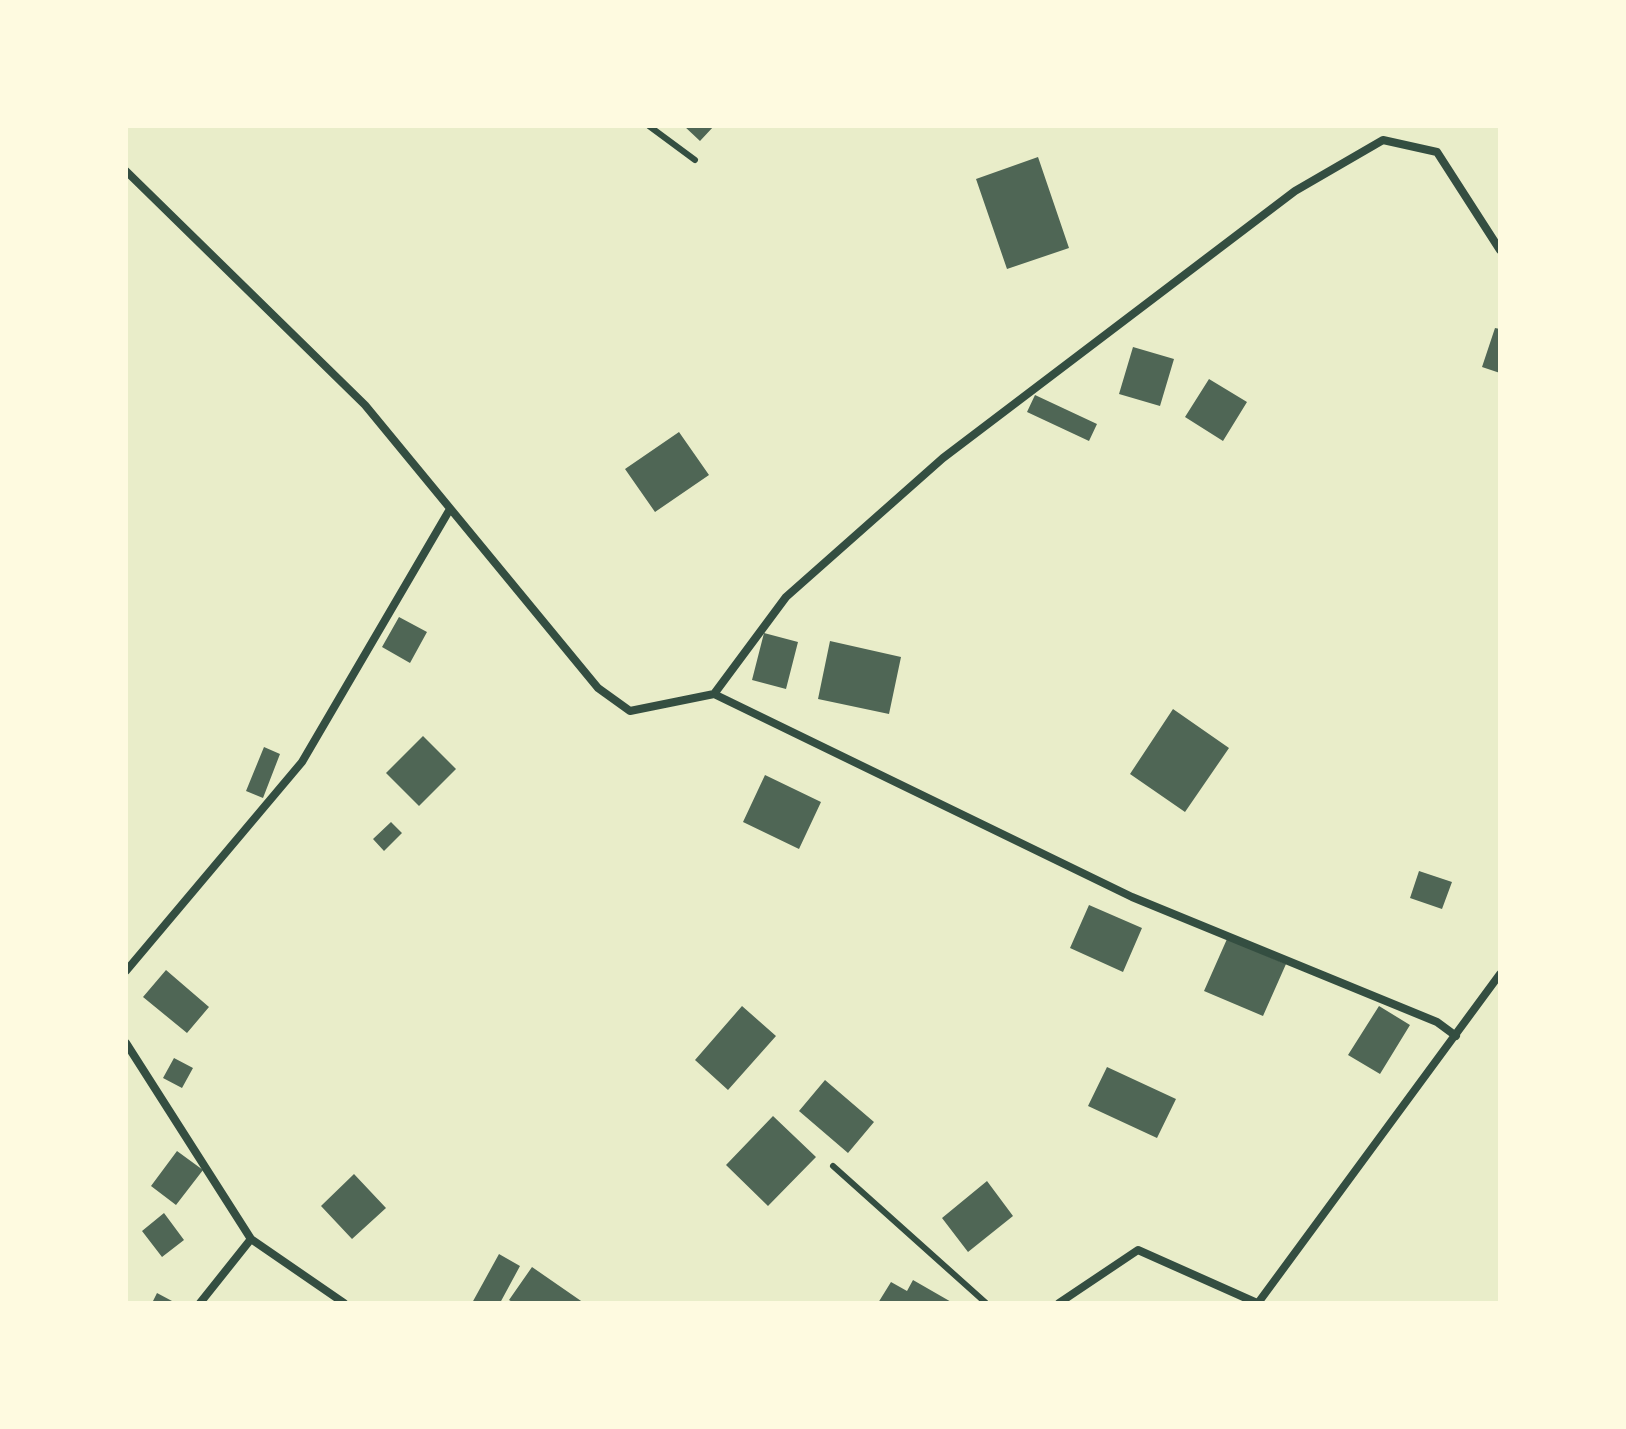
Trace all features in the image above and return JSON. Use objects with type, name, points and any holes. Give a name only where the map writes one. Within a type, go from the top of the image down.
[{"type":"street","points":[[714,694],[786,597],[943,458],[1295,191],[1383,140],[1437,152],[1500,250]]},
{"type":"street","points":[[126,171],[365,405],[598,688],[630,711],[714,694],[1132,897],[1437,1022],[1456,1036]]},
{"type":"street","points":[[126,971],[302,762],[450,509]]},
{"type":"street","points":[[1059,1303],[1138,1250],[1258,1303],[1500,974]]},
{"type":"street","points":[[126,1043],[251,1239],[344,1303]]},
{"type":"street","points":[[200,1303],[251,1239]]},
{"type":"lane","points":[[649,126],[695,160]]},
{"type":"lane","points":[[833,1166],[986,1303]]},
{"type":"building","points":[[684,126],[714,126],[700,141]]},
{"type":"building","points":[[1038,157],[1069,248],[1007,269],[976,179]]},
{"type":"building","points":[[1495,328],[1500,329],[1500,373],[1482,367]]},
{"type":"building","points":[[1133,347],[1174,359],[1160,406],[1119,394]]},
{"type":"building","points":[[1209,379],[1247,402],[1223,441],[1185,417]]},
{"type":"building","points":[[1035,395],[1097,424],[1089,441],[1027,412]]},
{"type":"building","points":[[679,432],[709,475],[655,512],[625,469]]},
{"type":"building","points":[[399,617],[427,632],[410,663],[382,647]]},
{"type":"building","points":[[764,633],[798,642],[786,689],[752,680]]},
{"type":"building","points":[[830,641],[901,657],[889,714],[818,699]]},
{"type":"building","points":[[1173,709],[1229,748],[1185,812],[1130,774]]},
{"type":"building","points":[[423,736],[456,769],[419,806],[386,773]]},
{"type":"building","points":[[264,747],[280,754],[263,798],[246,791]]},
{"type":"building","points":[[765,775],[821,802],[799,849],[743,822]]},
{"type":"building","points":[[391,822],[402,833],[384,851],[373,839]]},
{"type":"building","points":[[1419,871],[1452,882],[1442,909],[1410,898]]},
{"type":"building","points":[[1089,905],[1142,928],[1123,972],[1070,948]]},
{"type":"building","points":[[1227,939],[1286,964],[1263,1016],[1204,991]]},
{"type":"building","points":[[166,970],[209,1007],[187,1033],[143,997]]},
{"type":"building","points":[[742,1006],[776,1036],[728,1090],[695,1060]]},
{"type":"building","points":[[1379,1006],[1410,1025],[1380,1074],[1348,1055]]},
{"type":"building","points":[[174,1058],[193,1068],[182,1088],[163,1078]]},
{"type":"building","points":[[1107,1067],[1176,1099],[1157,1138],[1088,1106]]},
{"type":"building","points":[[825,1080],[874,1122],[848,1153],[799,1111]]},
{"type":"building","points":[[773,1116],[816,1157],[768,1206],[726,1165]]},
{"type":"building","points":[[177,1151],[203,1170],[176,1205],[151,1186]]},
{"type":"building","points":[[354,1174],[386,1208],[352,1239],[321,1206]]},
{"type":"building","points":[[987,1181],[1013,1216],[968,1252],[942,1218]]},
{"type":"building","points":[[164,1213],[184,1240],[162,1257],[142,1231]]},
{"type":"building","points":[[499,1254],[520,1266],[500,1303],[472,1303]]},
{"type":"building","points":[[532,1267],[584,1303],[514,1303],[509,1300]]},
{"type":"building","points":[[913,1280],[953,1303],[878,1303],[891,1282],[907,1291]]},
{"type":"building","points":[[157,1293],[172,1301],[171,1303],[152,1303]]}]
